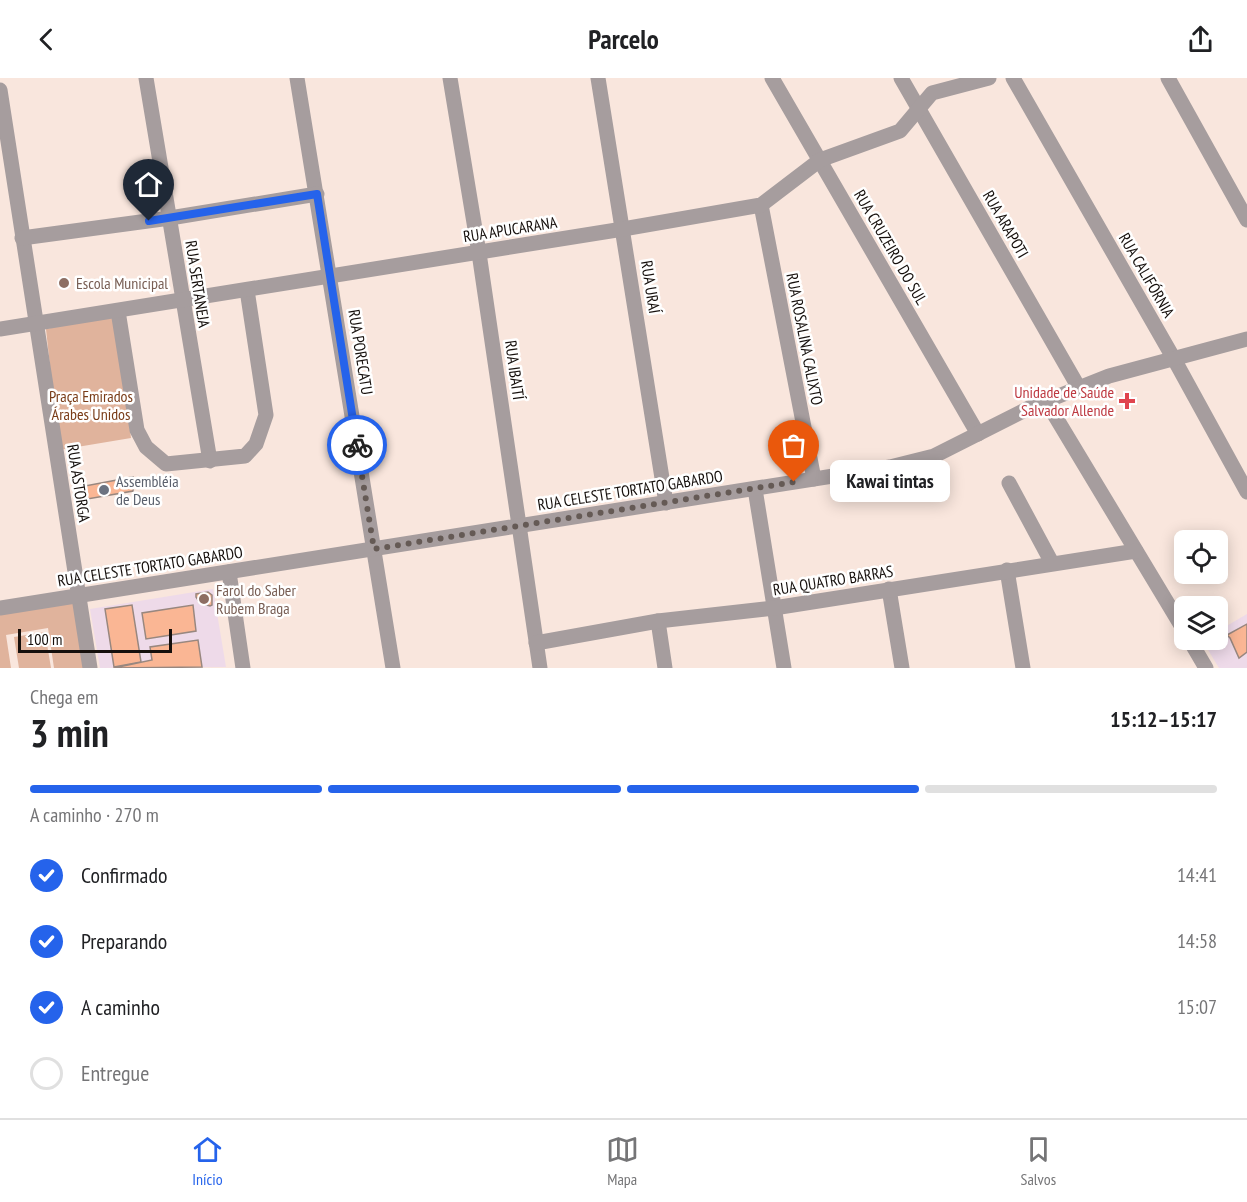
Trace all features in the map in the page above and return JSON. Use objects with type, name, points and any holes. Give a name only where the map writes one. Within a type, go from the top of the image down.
[{"type":"street","name":"RUA SERTANEJA","points":[[146,78],[210,461]]},
{"type":"street","name":"RUA PORECATU","points":[[297,78],[393,668]]},
{"type":"street","name":"RUA IBAITÍ","points":[[450,78],[479,253],[540,668]]},
{"type":"street","name":"RUA URAÍ","points":[[598,78],[666,503]]},
{"type":"street","name":"RUA CRUZEIRO DO SUL","points":[[772,78],[978,434]]},
{"type":"street","name":"RUA ARAPOTI","points":[[901,78],[1079,388]]},
{"type":"street","name":"RUA APUCARANA","points":[[0,329],[761,206],[820,160],[900,131],[910,122],[918,108],[932,93],[989,78]]},
{"type":"street","name":"RUA CALIFÓRNIA","points":[[1013,78],[1174,359],[1247,492]]},
{"type":"street","points":[[1168,78],[1247,220]]},
{"type":"street","name":"RUA ASTORGA","points":[[0,90],[90,668]]},
{"type":"street","points":[[22,238],[170,218],[317,194]]},
{"type":"street","name":"RUA ROSALINA CALIXTO","points":[[761,206],[814,479]]},
{"type":"street","points":[[118,311],[137,430],[146,447],[166,464],[245,456],[256,444],[266,415],[247,290]]},
{"type":"street","name":"RUA CELESTE TORTATO GABARDO","points":[[0,608],[890,467],[934,456],[1046,401],[1109,376],[1246,340]]},
{"type":"street","points":[[1046,401],[1174,614]]},
{"type":"street","points":[[1009,483],[1052,563]]},
{"type":"street","points":[[754,489],[784,668]]},
{"type":"street","name":"RUA QUATRO BARRAS","points":[[536,643],[658,621],[774,608],[1136,551]]},
{"type":"street","points":[[1007,570],[1023,668]]},
{"type":"street","points":[[229,572],[243,668]]},
{"type":"street","points":[[889,589],[902,668]]},
{"type":"street","points":[[658,621],[665,668]]},
{"type":"street","points":[[1195,650],[1206,668]]},
{"type":"shaded area","points":[[213,589],[226,667],[100,668],[90,609]]},
{"type":"shaded area","points":[[1247,614],[1247,668],[1219,668],[1208,650],[1228,650],[1228,625]]},
{"type":"green space","name":"Praça Emirados Árabes Unidos","points":[[115,314],[131,438],[59,450],[46,329]]},
{"type":"green space","points":[[75,599],[87,668],[54,668],[48,628],[6,635],[11,668],[0,668],[0,611]]},
{"type":"green space","points":[[45,632],[51,668],[19,668],[14,637]]},
{"type":"building","name":"Assembléia de Deus","points":[[133,477],[133,491],[76,501],[74,488]]},
{"type":"building","name":"Farol do Saber Rubem Braga","points":[[208,592],[212,595],[210,606],[200,603],[196,597],[196,594]]},
{"type":"building","points":[[132,605],[141,662],[114,667],[105,609]]},
{"type":"building","points":[[193,605],[196,631],[146,639],[142,613]]},
{"type":"building","points":[[1247,624],[1247,652],[1239,658],[1228,636]]},
{"type":"building","points":[[198,640],[202,667],[114,668],[152,660],[150,647]]},
{"type":"way so far","points":[[357,445],[374,549],[794,482]]},
{"type":"place","name":"Escola Municipal","points":[[64,283]]},
{"type":"place","name":"Unidade de Saúde Salvador Allende","points":[[1127,401]]},
{"type":"place","name":"Kawai tintas","points":[[794,482]]},
{"type":"place","name":"Assembléia de Deus","points":[[104,490]]},
{"type":"place","name":"Farol do Saber Rubem Braga","points":[[204,599]]},
{"type":"route","points":[[149,221],[317,194],[357,445]]}]
